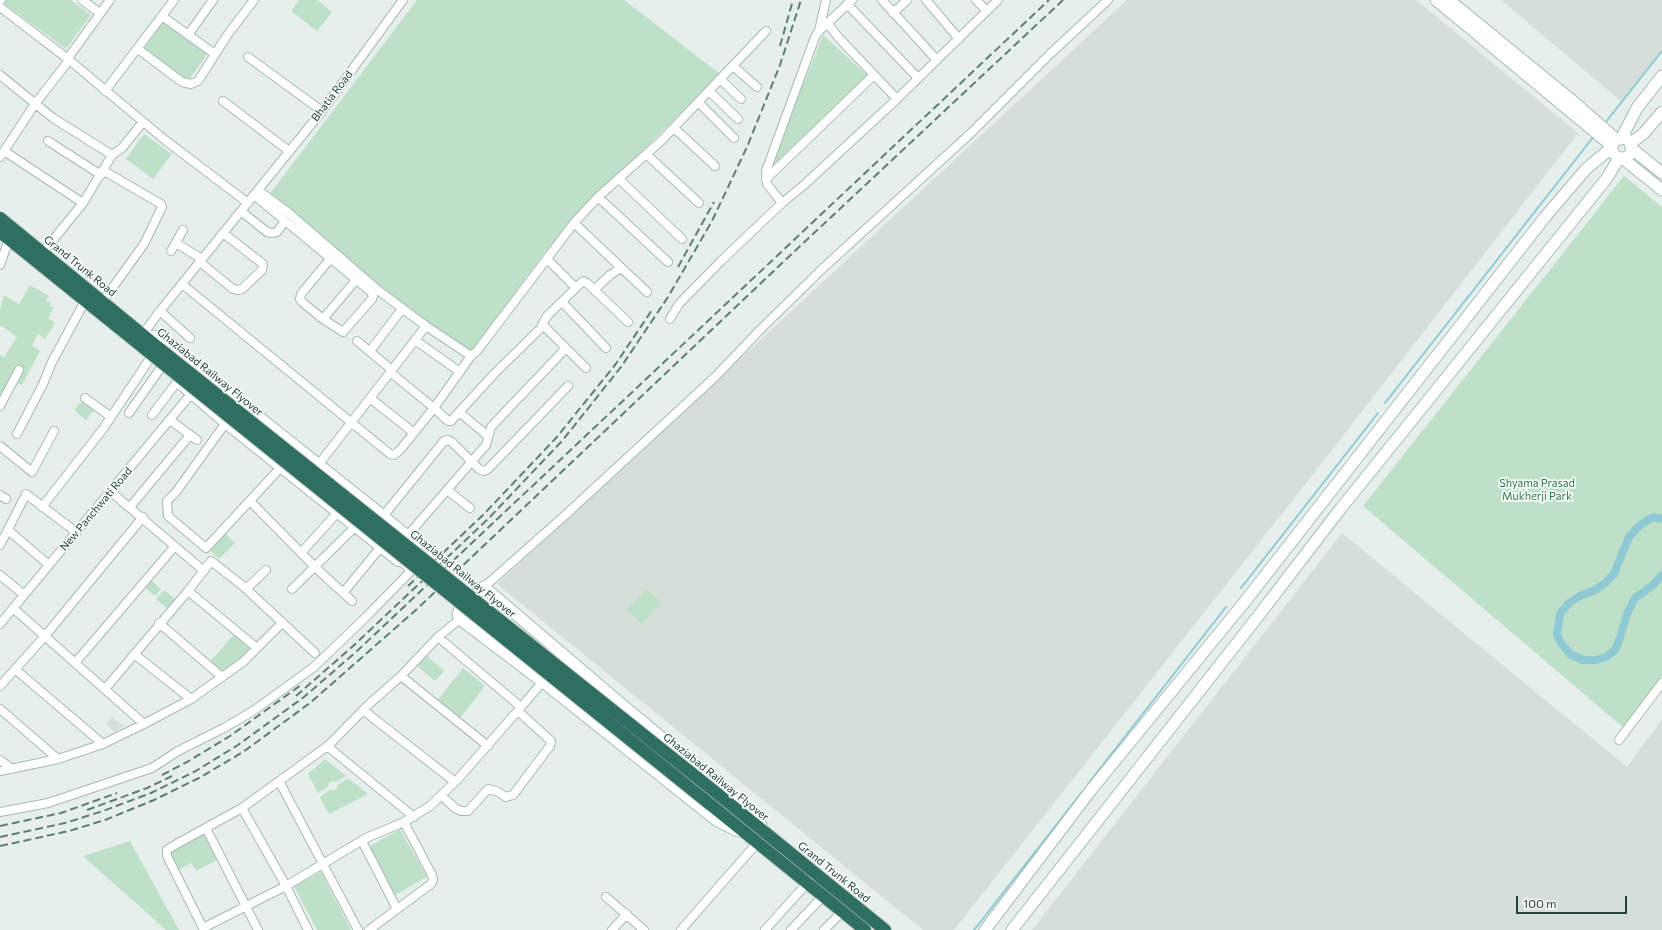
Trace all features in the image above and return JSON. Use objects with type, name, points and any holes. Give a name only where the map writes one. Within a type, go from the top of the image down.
[{"type":"highway","name":"Grand Trunk Road","points":[[0,218],[85,301],[141,339]]},
{"type":"highway","name":"Grand Trunk Road","points":[[5,235],[40,257],[103,301],[141,339]]},
{"type":"highway","name":"Ghaziabad Railway Flyover","points":[[141,339],[153,354],[754,841]]},
{"type":"highway","name":"Ghaziabad Railway Flyover","points":[[153,354],[719,795],[767,835]]},
{"type":"highway","name":"Grand Trunk Road","points":[[767,835],[812,879],[823,896],[865,930]]},
{"type":"highway","name":"Grand Trunk Road","points":[[754,841],[885,930]]},
{"type":"street","points":[[82,0],[100,13]]},
{"type":"street","points":[[83,203],[2,154],[35,104],[110,0]]},
{"type":"street","points":[[105,91],[174,0]]},
{"type":"street","points":[[188,35],[213,0]]},
{"type":"street","points":[[138,49],[182,82],[191,84],[198,81],[228,34],[254,0]]},
{"type":"street","name":"Bhatia Road","points":[[141,339],[160,311],[322,110],[403,0]]},
{"type":"street","points":[[782,203],[766,184],[766,171],[808,53],[819,31],[826,0]]},
{"type":"street","points":[[882,0],[937,60]]},
{"type":"street","points":[[894,13],[907,0]]},
{"type":"street","points":[[926,0],[959,39]]},
{"type":"street","points":[[976,0],[987,11]]},
{"type":"street","points":[[670,319],[683,298],[782,203],[804,185],[897,99],[998,0]]},
{"type":"street","points":[[681,930],[754,841],[716,820],[460,618],[458,614],[460,608],[562,518],[715,377],[760,330],[822,270],[971,133],[1050,54],[1108,0]]},
{"type":"street","points":[[1436,0],[1621,144],[1662,173]]},
{"type":"street","points":[[1012,930],[1338,512],[1607,178],[1621,158],[1629,155],[1621,144],[1585,111],[1449,0]]},
{"type":"street","points":[[819,31],[850,2],[918,78]]},
{"type":"street","points":[[0,6],[68,59],[142,122],[248,203]]},
{"type":"street","points":[[162,16],[215,54]]},
{"type":"street","points":[[827,23],[838,38],[897,99]]},
{"type":"street","points":[[182,284],[390,454],[394,455],[434,408],[471,356],[477,351],[574,223],[598,197],[674,128],[766,31]]},
{"type":"street","points":[[248,57],[322,110]]},
{"type":"street","points":[[733,66],[757,87]]},
{"type":"street","points":[[0,75],[35,104],[67,127],[112,155]]},
{"type":"street","points":[[766,179],[874,75]]},
{"type":"street","points":[[1662,76],[1634,113],[1621,144],[1613,153],[1662,190]]},
{"type":"street","points":[[720,79],[741,99]]},
{"type":"street","points":[[709,91],[738,118]]},
{"type":"street","points":[[223,102],[289,151]]},
{"type":"street","points":[[698,102],[734,138]]},
{"type":"street","points":[[985,930],[1091,790],[1248,598],[1545,217],[1586,169],[1621,144],[1644,133],[1662,112]]},
{"type":"street","points":[[40,257],[83,203],[103,173],[112,155],[122,148],[142,122]]},
{"type":"street","points":[[674,128],[715,166]]},
{"type":"street","points":[[48,141],[161,204],[162,207],[144,244],[103,301]]},
{"type":"street","points":[[646,154],[699,203]]},
{"type":"street","points":[[619,179],[682,239]]},
{"type":"street","points":[[256,192],[285,221],[371,292],[373,296],[372,299],[343,332],[323,319],[300,299],[301,294],[330,259]]},
{"type":"street","points":[[256,192],[290,214],[402,309],[471,356]]},
{"type":"street","points":[[598,197],[668,262]]},
{"type":"street","points":[[241,211],[267,232],[277,232],[285,221]]},
{"type":"street","points":[[574,223],[647,292]]},
{"type":"street","points":[[171,251],[183,230]]},
{"type":"street","points":[[176,243],[201,260],[233,289],[242,290],[262,270],[262,264],[223,233]]},
{"type":"street","points":[[0,265],[5,235]]},
{"type":"street","points":[[547,259],[576,288]]},
{"type":"street","points":[[594,290],[610,275],[621,268]]},
{"type":"street","points":[[323,319],[356,280]]},
{"type":"street","points":[[357,341],[448,421],[450,421],[543,325],[548,315],[583,281],[585,281],[628,322]]},
{"type":"street","points":[[17,434],[43,384],[52,362],[85,301]]},
{"type":"street","points":[[562,302],[606,348]]},
{"type":"street","points":[[370,351],[402,309]]},
{"type":"street","points":[[160,311],[190,338]]},
{"type":"street","points":[[543,325],[586,368]]},
{"type":"street","points":[[319,464],[426,326]]},
{"type":"street","points":[[141,339],[157,335],[162,338],[417,542],[418,547],[402,562]]},
{"type":"street","points":[[415,340],[460,372]]},
{"type":"street","points":[[408,535],[486,445],[491,427],[566,348]]},
{"type":"street","points":[[0,812],[48,802],[152,768],[178,751],[224,728],[253,711],[314,667],[411,571],[402,562],[398,562],[380,548],[225,424],[160,368],[153,354],[111,417],[42,507]]},
{"type":"street","points":[[129,412],[160,368]]},
{"type":"street","points":[[0,406],[19,370]]},
{"type":"street","points":[[152,415],[177,382]]},
{"type":"street","points":[[384,515],[444,441],[448,440],[452,442],[480,470],[484,471],[488,469],[568,386]]},
{"type":"street","name":"New Panchwati Road","points":[[0,624],[191,394]]},
{"type":"street","points":[[85,398],[111,417]]},
{"type":"street","points":[[370,398],[414,433]]},
{"type":"street","points":[[459,412],[488,436]]},
{"type":"street","points":[[130,507],[194,438],[170,420]]},
{"type":"street","points":[[225,424],[176,492],[167,501],[168,516],[206,548],[300,448]]},
{"type":"street","points":[[0,446],[32,472],[54,431]]},
{"type":"street","points":[[447,490],[470,508]]},
{"type":"street","points":[[110,491],[143,517],[204,571]]},
{"type":"street","points":[[1,540],[8,530],[26,494],[76,532]]},
{"type":"street","points":[[250,501],[315,567],[352,601]]},
{"type":"street","points":[[301,553],[337,513]]},
{"type":"street","points":[[0,686],[45,636],[143,517]]},
{"type":"street","points":[[292,589],[355,527]]},
{"type":"street","points":[[8,530],[49,565]]},
{"type":"street","points":[[75,663],[175,546]]},
{"type":"street","points":[[343,593],[380,548]]},
{"type":"street","points":[[105,689],[212,561],[246,589],[315,653]]},
{"type":"street","points":[[246,589],[266,570]]},
{"type":"street","points":[[0,575],[24,595]]},
{"type":"street","points":[[484,587],[627,710],[755,815],[767,835]]},
{"type":"street","points":[[188,591],[257,648]]},
{"type":"street","points":[[13,608],[144,724]]},
{"type":"street","points":[[460,618],[438,637],[401,676],[363,710],[327,746],[242,808],[167,850],[167,856],[204,929],[286,886],[362,841],[414,817],[430,806],[442,796],[488,746],[564,656]]},
{"type":"street","points":[[159,623],[222,676]]},
{"type":"street","points":[[0,771],[58,759],[103,744],[144,724],[190,699],[243,662],[282,623]]},
{"type":"street","points":[[438,637],[519,709],[551,741],[550,746],[513,795],[506,797],[496,791],[488,789],[468,811],[461,811],[455,808],[442,796]]},
{"type":"street","points":[[134,654],[190,699]]},
{"type":"street","points":[[16,670],[103,744]]},
{"type":"street","points":[[401,676],[488,746]]},
{"type":"street","points":[[1619,740],[1662,683]]},
{"type":"street","points":[[0,709],[58,759]]},
{"type":"street","points":[[363,710],[454,782]]},
{"type":"street","points":[[327,746],[414,817]]},
{"type":"street","points":[[0,760],[12,769]]},
{"type":"street","points":[[280,781],[358,930]]},
{"type":"street","points":[[242,808],[286,886],[308,930]]},
{"type":"street","points":[[369,930],[431,884],[433,880],[432,875],[404,822]]},
{"type":"street","points":[[206,828],[258,930]]},
{"type":"street","points":[[362,841],[397,909]]},
{"type":"street","points":[[765,930],[812,879]]},
{"type":"street","points":[[792,930],[823,896]]},
{"type":"street","points":[[606,897],[644,930]]},
{"type":"street","points":[[824,930],[842,912]]},
{"type":"street","points":[[612,930],[627,914]]},
{"type":"shaded area","points":[[1127,0],[1416,0],[1578,133],[1325,459],[954,930],[923,930],[497,584]]},
{"type":"shaded area","points":[[1501,0],[1662,0],[1662,52],[1622,102]]},
{"type":"shaded area","points":[[1342,533],[1627,767],[1662,719],[1662,930],[1032,930]]},
{"type":"shaded area","points":[[112,717],[124,726],[115,732],[106,724]]},
{"type":"green space","points":[[4,0],[71,0],[91,15],[66,49],[2,2]]},
{"type":"green space","points":[[299,0],[317,0],[332,12],[317,31],[291,11]]},
{"type":"green space","points":[[417,0],[624,0],[720,74],[618,175],[545,252],[472,351],[419,316],[337,252],[269,195]]},
{"type":"green space","points":[[163,21],[208,53],[188,81],[143,50]]},
{"type":"green space","points":[[823,35],[868,76],[777,162],[771,164]]},
{"type":"green space","points":[[144,134],[172,154],[153,179],[126,159]]},
{"type":"green space","name":"Shyama Prasad Mukherji Park","points":[[1624,176],[1662,207],[1662,676],[1624,728],[1363,506]]},
{"type":"green space","points":[[30,285],[49,296],[46,300],[51,303],[50,306],[54,308],[48,318],[55,323],[45,339],[38,334],[32,346],[40,351],[22,385],[11,380],[0,402],[0,355],[4,357],[17,337],[0,325],[0,309],[4,295],[19,304]]},
{"type":"green space","points":[[83,400],[95,409],[86,420],[74,410]]},
{"type":"green space","points":[[223,531],[235,543],[219,559],[207,547]]},
{"type":"green space","points":[[151,580],[161,589],[155,596],[145,588]]},
{"type":"green space","points":[[646,589],[661,602],[642,624],[626,610]]},
{"type":"green space","points":[[164,590],[176,600],[168,609],[156,599]]},
{"type":"green space","points":[[235,633],[254,649],[222,673],[210,662]]},
{"type":"green space","points":[[426,655],[444,671],[435,681],[416,665]]},
{"type":"green space","points":[[463,668],[485,686],[460,718],[437,701]]},
{"type":"green space","points":[[324,760],[346,776],[336,782],[329,782],[328,787],[318,793],[308,774]]},
{"type":"green space","points":[[348,778],[368,794],[329,814],[320,797],[330,790],[336,790],[338,785]]},
{"type":"green space","points":[[400,829],[427,877],[395,895],[368,847]]},
{"type":"green space","points":[[203,834],[217,860],[196,871],[191,863],[178,870],[169,853]]},
{"type":"green space","points":[[130,841],[179,930],[166,930],[83,856]]},
{"type":"green space","points":[[321,872],[351,930],[317,930],[294,886]]},
{"type":"waterway","points":[[1605,123],[1662,51]]},
{"type":"waterway","points":[[1385,403],[1594,136]]},
{"type":"waterway","points":[[1241,588],[1378,413]]},
{"type":"waterway","points":[[1662,519],[1653,517],[1640,525],[1629,537],[1614,574],[1604,584],[1595,590],[1580,596],[1569,603],[1560,614],[1557,635],[1561,643],[1570,654],[1583,660],[1595,660],[1606,657],[1615,650],[1627,614],[1635,598],[1652,586],[1662,575]]},
{"type":"waterway","points":[[1088,784],[1226,607]]},
{"type":"waterway","points":[[974,930],[1082,792]]},
{"type":"railway","points":[[780,46],[793,0]]},
{"type":"railway","points":[[296,696],[352,647],[488,519],[562,441],[621,367],[668,297],[712,221],[747,147],[780,65],[801,0]]},
{"type":"railway","points":[[0,837],[65,823],[151,793],[194,772],[238,745],[304,697],[357,651],[1049,0]]},
{"type":"railway","points":[[0,846],[69,831],[105,820],[154,800],[199,778],[243,752],[310,703],[417,609],[781,264],[1063,0]]},
{"type":"railway","points":[[678,267],[714,202]]},
{"type":"railway","points":[[408,586],[484,514],[556,438],[615,365],[652,310]]},
{"type":"railway","points":[[162,775],[230,736],[301,685]]},
{"type":"railway","points":[[87,810],[147,788],[172,776]]},
{"type":"railway","points":[[0,826],[61,813],[117,793]]}]
